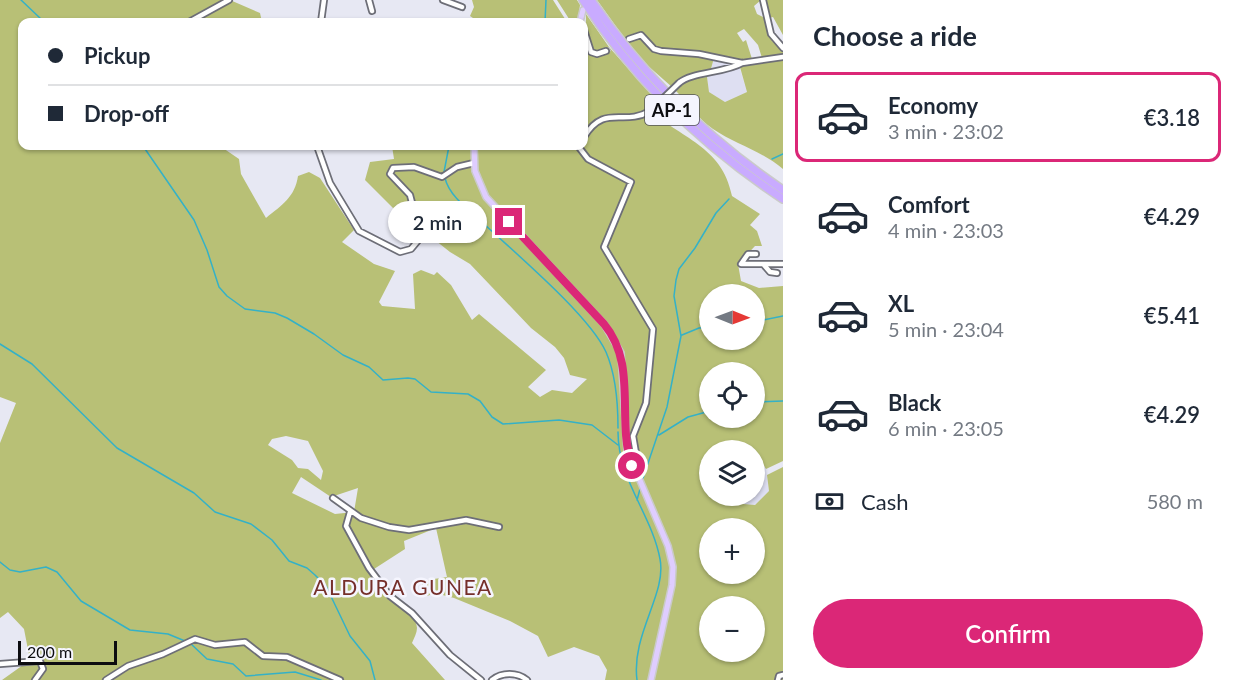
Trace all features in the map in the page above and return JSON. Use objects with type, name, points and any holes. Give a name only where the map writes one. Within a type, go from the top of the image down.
[{"type":"highway","name":"AP-1","points":[[583,0],[625,60],[666,104],[706,142],[783,199]]},
{"type":"highway","name":"AP-1","points":[[591,0],[631,56],[671,99],[711,138],[783,190]]},
{"type":"main road","points":[[581,18],[583,10]]},
{"type":"main road","points":[[474,150],[474,163],[479,184],[491,203],[604,324],[617,342],[623,362],[627,450],[669,546],[673,567],[672,585],[651,680]]},
{"type":"street","points":[[196,18],[230,0]]},
{"type":"street","points":[[322,18],[324,0]]},
{"type":"street","points":[[369,0],[372,11]]},
{"type":"street","points":[[443,0],[462,8]]},
{"type":"street","points":[[763,0],[771,34],[783,48]]},
{"type":"street","points":[[629,39],[640,35],[657,50],[699,54],[742,63]]},
{"type":"street","points":[[588,43],[591,52],[597,54],[606,51]]},
{"type":"street","points":[[588,131],[594,123],[602,118],[637,116],[650,111],[679,83],[688,78],[723,71],[742,63],[783,57]]},
{"type":"street","points":[[318,150],[330,183],[359,231],[400,252],[411,249],[421,237],[410,195],[390,174],[393,168],[414,167],[442,177],[457,167],[474,163]]},
{"type":"street","points":[[582,150],[588,159],[631,182],[604,247],[653,329],[646,403],[633,436],[638,465],[635,472]]},
{"type":"street","points":[[756,254],[748,254],[741,264],[783,264]]},
{"type":"street","points":[[764,265],[770,272],[777,273]]},
{"type":"street","points":[[333,498],[350,512],[368,522],[409,530],[455,520],[473,520],[499,527]]},
{"type":"street","points":[[350,512],[346,523],[369,568],[390,597],[412,613],[450,655],[482,680]]},
{"type":"street","points":[[106,680],[128,666],[164,654],[195,639],[215,645],[245,642],[263,656],[287,657],[340,680]]},
{"type":"street","points":[[0,664],[40,661],[43,669],[35,680]]},
{"type":"street","points":[[492,680],[501,674],[508,674],[527,680]]},
{"type":"street","points":[[778,680],[779,676],[783,675]]},
{"type":"shaded area","points":[[714,58],[738,63],[747,92],[725,102],[709,92],[707,77]]},
{"type":"shaded area","points":[[765,468],[766,469],[769,491],[765,495]]},
{"type":"green space","points":[[0,0],[230,0],[260,13],[261,18],[18,18],[18,150],[226,150],[239,159],[241,174],[266,218],[291,195],[298,176],[309,172],[320,178],[354,230],[342,242],[374,264],[395,271],[379,302],[382,306],[415,309],[413,274],[421,270],[434,275],[437,272],[451,285],[472,320],[479,314],[546,370],[528,387],[540,397],[552,390],[572,393],[587,379],[570,375],[564,358],[555,347],[531,328],[470,264],[450,252],[421,229],[414,229],[365,180],[370,162],[394,159],[393,150],[588,150],[588,18],[586,18],[586,14],[609,47],[657,101],[648,108],[709,154],[727,179],[732,196],[760,214],[750,225],[757,231],[762,246],[755,246],[738,264],[741,281],[749,284],[699,284],[699,350],[765,350],[765,288],[783,286],[783,461],[766,469],[765,440],[699,440],[699,506],[765,506],[765,495],[769,491],[767,475],[783,467],[783,680],[605,680],[607,670],[599,656],[574,647],[548,657],[538,636],[510,621],[454,598],[435,593],[427,596],[421,581],[447,577],[436,528],[404,541],[405,549],[374,569],[406,607],[415,622],[417,630],[412,643],[445,680],[2,680],[30,660],[24,629],[8,612],[0,618],[0,443],[16,403],[0,397]],"holes":[[[286,436],[308,441],[323,471],[321,480],[308,469],[298,468],[292,460],[268,445],[272,439]],[[301,477],[331,497],[358,488],[354,512],[335,514],[292,493]]]},
{"type":"green space","points":[[472,0],[553,0],[564,18],[473,18],[470,16],[474,7]]},
{"type":"green space","points":[[557,0],[577,0],[580,5],[578,18],[568,18]]},
{"type":"green space","points":[[597,0],[761,0],[754,6],[757,14],[765,18],[772,41],[783,50],[783,55],[762,58],[758,45],[744,29],[737,33],[743,42],[746,40],[752,59],[739,60],[660,50],[667,54],[714,58],[710,72],[683,78],[672,87],[638,57]]},
{"type":"green space","points":[[765,0],[783,0],[783,35],[773,17],[769,18]]},
{"type":"green space","points":[[783,59],[783,169],[766,157],[707,125],[676,91],[688,79],[707,77],[709,92],[725,102],[747,92],[740,67]]},
{"type":"waterway","points":[[21,0],[40,18]]},
{"type":"waterway","points":[[545,18],[546,0]]},
{"type":"waterway","points":[[146,150],[194,220],[219,287],[245,309],[275,313],[287,318],[343,355],[369,367],[383,380],[415,379],[431,392],[468,394],[480,401],[492,417],[503,424],[559,420],[592,425],[618,445]]},
{"type":"waterway","points":[[444,172],[448,150]]},
{"type":"waterway","points":[[772,159],[783,154]]},
{"type":"waterway","points":[[445,178],[447,185],[461,203],[550,285],[597,337],[606,352],[612,370],[617,399],[618,428]]},
{"type":"waterway","points":[[642,481],[667,407],[681,336],[674,296],[679,269],[716,213],[729,199]]},
{"type":"waterway","points":[[765,320],[783,316]]},
{"type":"waterway","points":[[682,335],[699,328]]},
{"type":"waterway","points":[[0,344],[32,364],[117,448],[194,493],[215,512],[251,524],[272,540],[289,561],[307,568],[315,575],[326,586],[350,636],[370,661],[375,680]]},
{"type":"waterway","points":[[765,402],[783,401]]},
{"type":"waterway","points":[[659,435],[688,417],[699,414]]},
{"type":"waterway","points":[[618,432],[623,466],[656,543],[661,572],[659,586],[639,647],[637,680]]},
{"type":"waterway","points":[[637,500],[640,489]]},
{"type":"waterway","points":[[0,562],[10,570],[20,572],[46,567],[57,572],[81,601],[130,630],[168,634],[185,641]]},
{"type":"waterway","points":[[190,643],[207,659],[233,664],[246,676],[295,672],[321,680]]},
{"type":"tunnel","points":[[606,51],[629,39]]},
{"type":"district","name":"ALDURA GUNEA","points":[[403,586]]},
{"type":"route","points":[[509,222],[610,330],[617,342],[623,362],[627,450],[632,466]]}]
